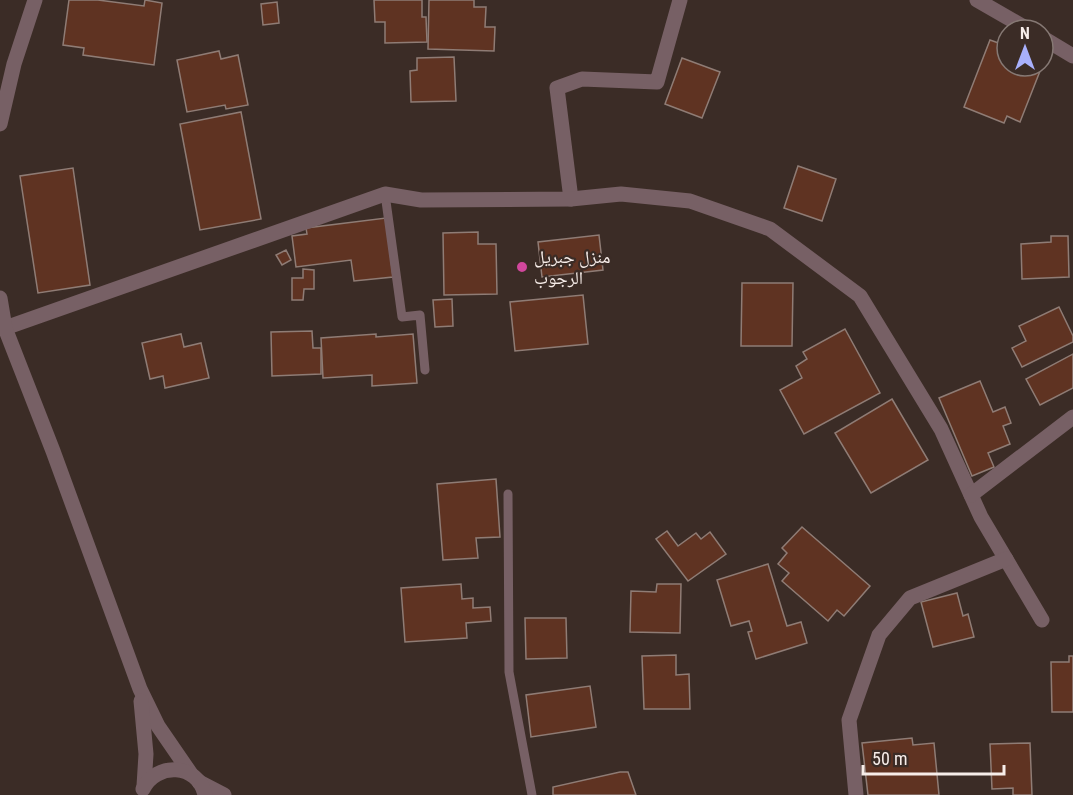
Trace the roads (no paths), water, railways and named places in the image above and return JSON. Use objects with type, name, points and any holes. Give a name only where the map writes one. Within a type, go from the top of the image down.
[{"type":"street","points":[[0,124],[14,64],[34,0]]},
{"type":"street","points":[[571,199],[557,88],[582,79],[657,82],[680,0]]},
{"type":"street","points":[[977,0],[1008,18]]},
{"type":"street","points":[[1055,46],[1073,56]]},
{"type":"street","points":[[5,328],[385,194],[421,200],[571,199],[621,194],[690,201],[770,229],[860,296],[941,429],[981,517],[1042,620]]},
{"type":"street","points":[[0,298],[5,328],[53,451],[140,689],[158,726],[198,784]]},
{"type":"street","points":[[971,495],[1073,417]]},
{"type":"street","points":[[856,795],[849,720],[879,635],[910,598],[1006,559]]},
{"type":"street","points":[[140,689],[145,742],[142,791]]},
{"type":"street","points":[[142,791],[151,778],[170,769],[181,770],[198,784],[224,795]]},
{"type":"lane","points":[[385,194],[402,317],[420,315],[425,370]]},
{"type":"lane","points":[[508,494],[509,672],[532,795]]},
{"type":"place","name":"منزل جبريل الرجوب","points":[[522,267]]}]
